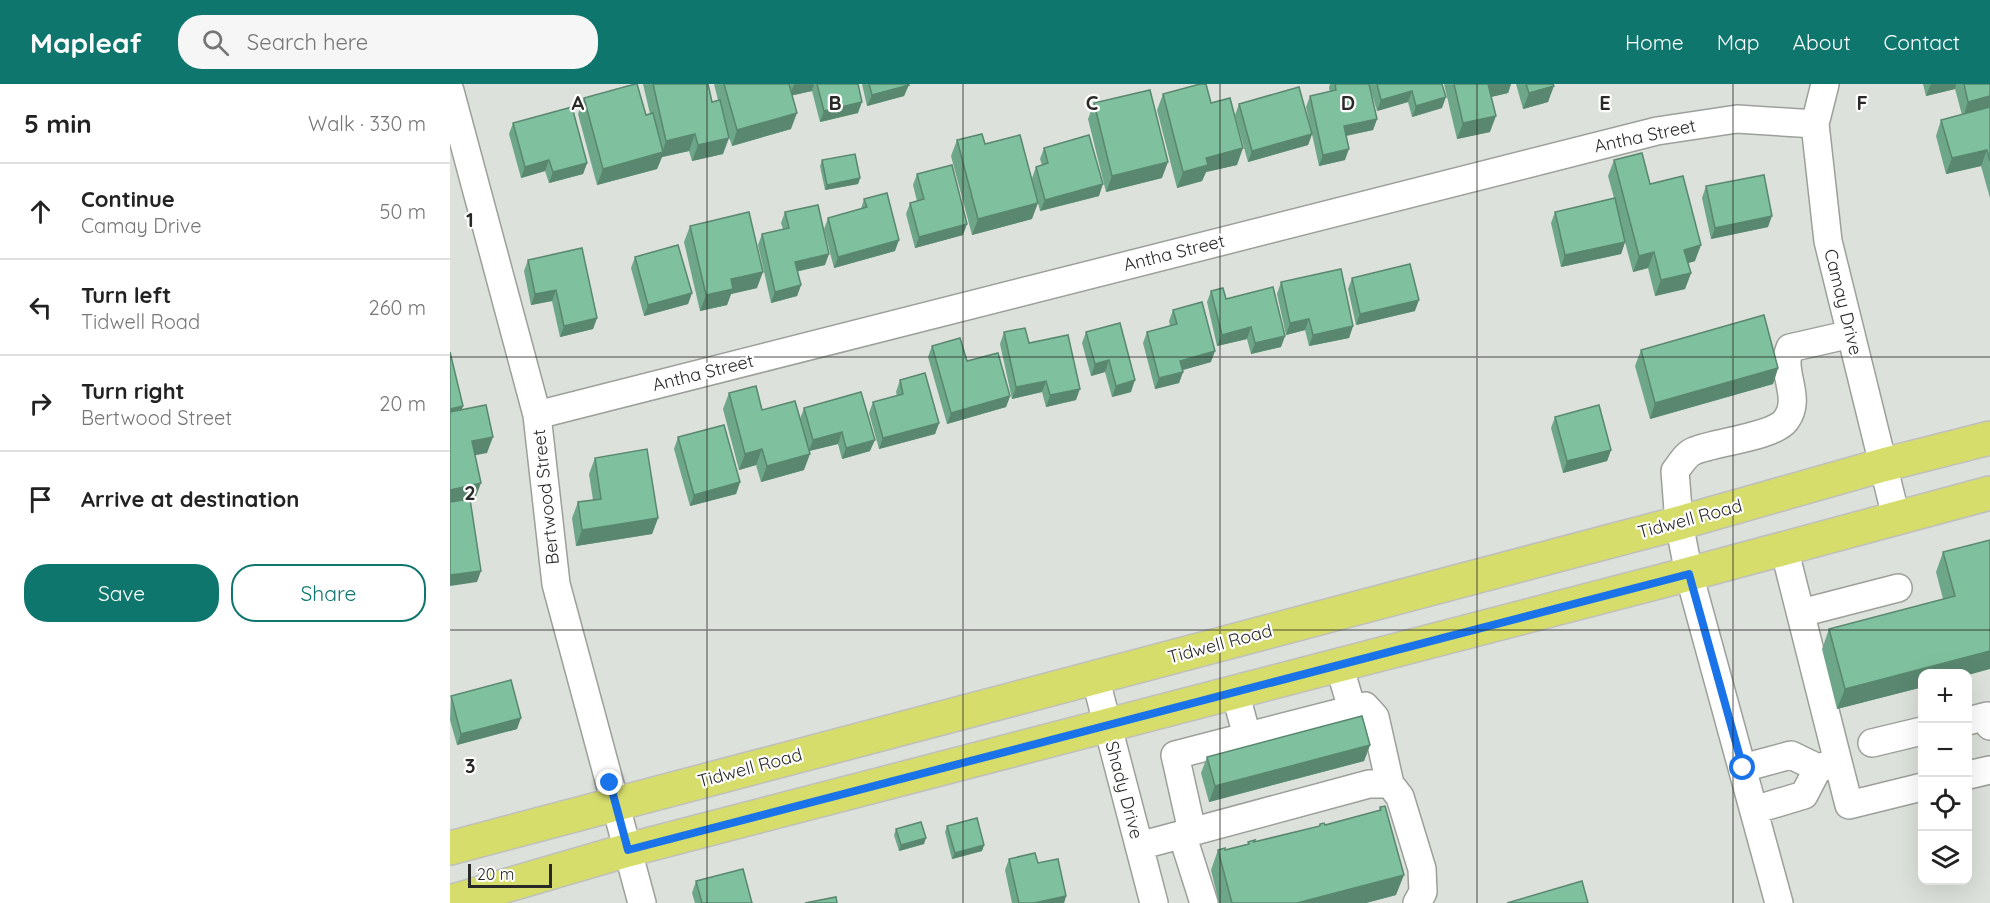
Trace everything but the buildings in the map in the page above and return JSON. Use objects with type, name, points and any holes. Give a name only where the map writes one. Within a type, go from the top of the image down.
[{"type":"main road","name":"Tidwell Road","points":[[450,848],[1679,523],[1883,465],[1990,438]]},
{"type":"main road","points":[[450,902],[628,850],[1689,574],[1990,493]]},
{"type":"street","name":"Camay Drive","points":[[1825,84],[1815,124],[1828,241],[1896,517]]},
{"type":"street","name":"Bertwood Street","points":[[450,91],[537,415],[556,584],[642,903]]},
{"type":"street","name":"Antha Street","points":[[537,415],[1657,131],[1737,119],[1815,124]]},
{"type":"street","points":[[1779,903],[1689,574],[1679,523],[1675,471],[1691,452],[1767,431],[1786,421],[1793,402],[1785,358],[1790,348],[1851,334]]},
{"type":"street","points":[[1784,548],[1801,613],[1828,765],[1849,805],[1918,788]]},
{"type":"street","points":[[1801,613],[1898,588]]},
{"type":"street","points":[[1339,665],[1352,709]]},
{"type":"street","name":"Shady Drive","points":[[1095,677],[1154,903]]},
{"type":"street","points":[[1235,692],[1247,736]]},
{"type":"street","points":[[1204,903],[1187,833],[1175,755],[1365,706],[1375,717],[1390,784],[1400,797],[1422,869],[1422,892],[1416,903]]},
{"type":"street","points":[[1972,720],[1988,716],[1990,726]]},
{"type":"street","points":[[1872,743],[1918,732]]},
{"type":"street","points":[[1743,768],[1791,755],[1828,765]]},
{"type":"street","points":[[1754,810],[1804,795],[1828,765]]},
{"type":"street","points":[[1972,774],[1990,770]]},
{"type":"street","points":[[1139,846],[1369,784],[1390,784]]},
{"type":"route","points":[[610,783],[628,850],[1689,574],[1743,768]]}]
